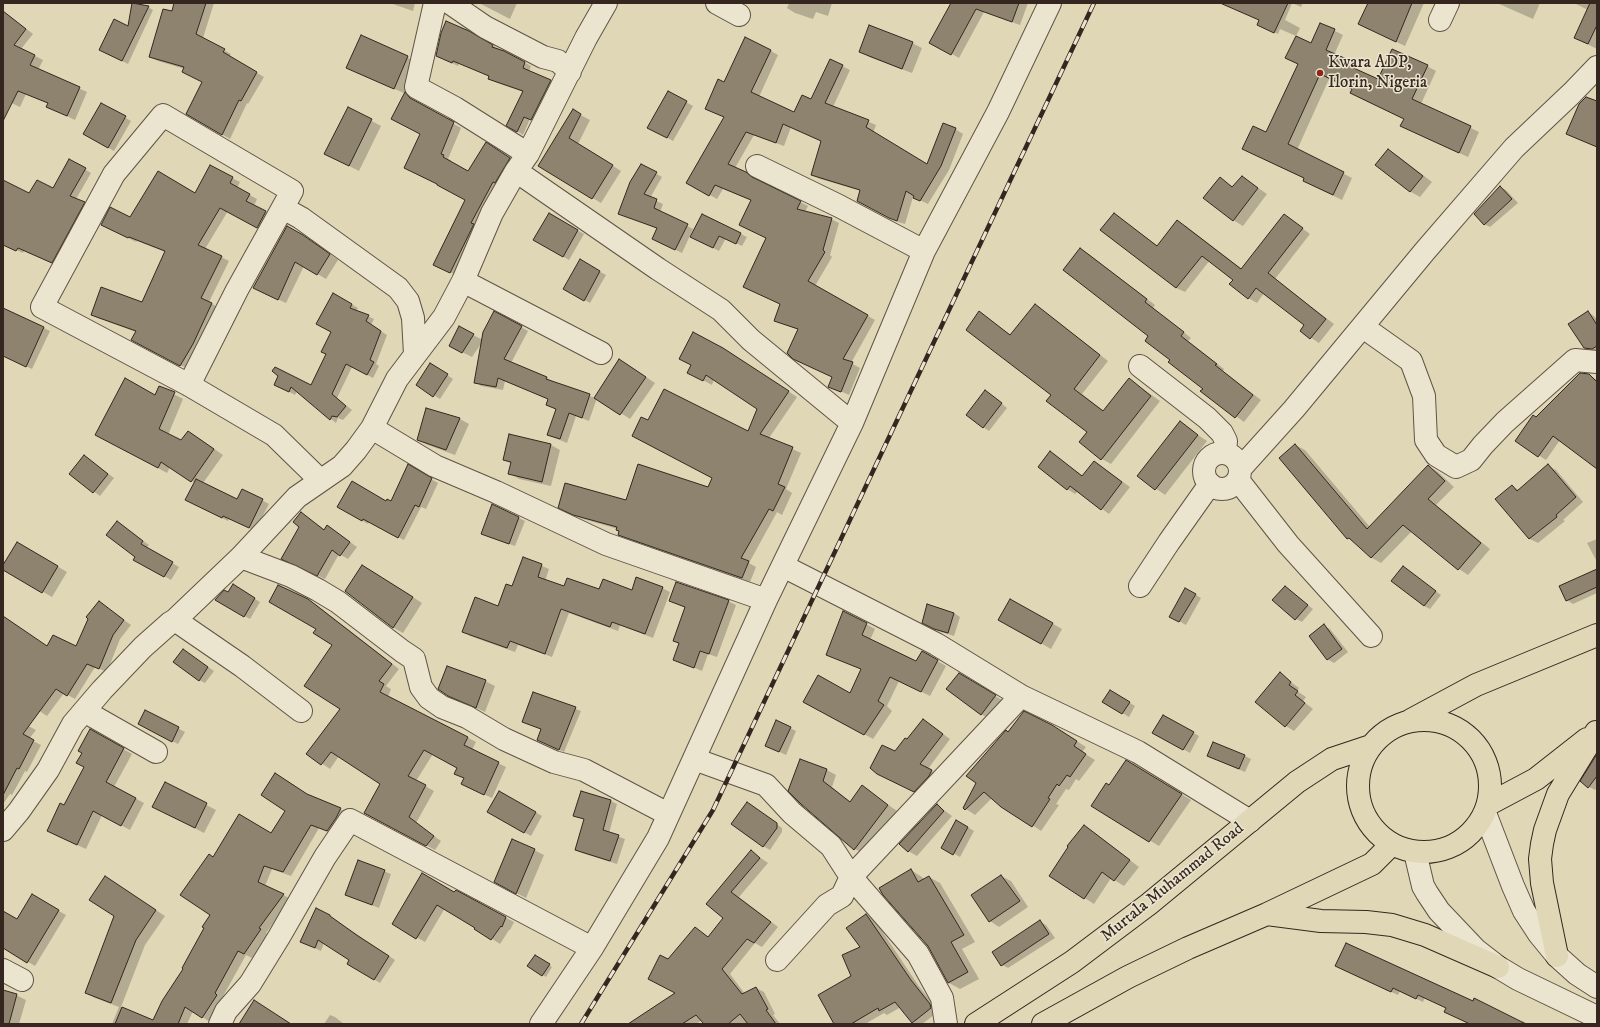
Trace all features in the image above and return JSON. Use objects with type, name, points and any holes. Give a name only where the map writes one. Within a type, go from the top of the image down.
[{"type":"highway","points":[[1406,722],[1430,720],[1452,726],[1472,739],[1485,758],[1491,781],[1487,809],[1474,831],[1457,844],[1436,851],[1415,852],[1391,845],[1372,826],[1362,808],[1358,786],[1361,765],[1371,746],[1387,732],[1476,685],[1597,635]]},
{"type":"highway","points":[[1487,809],[1536,779],[1596,732]]},
{"type":"highway","points":[[1557,956],[1542,883],[1540,859],[1542,844],[1545,830],[1558,794],[1596,732]]},
{"type":"highway","name":"Murtala Muhammad Road","points":[[976,1024],[1072,962],[1149,904],[1297,782],[1332,759],[1371,746]]},
{"type":"highway","points":[[1043,1024],[1134,974],[1188,948],[1267,914],[1372,864],[1391,845]]},
{"type":"highway","points":[[1267,914],[1321,921],[1366,922],[1392,925],[1425,935],[1498,967]]},
{"type":"street","points":[[435,3],[416,87],[455,108],[522,163],[658,269],[721,310],[751,340],[852,423]]},
{"type":"street","points":[[450,3],[485,27],[543,57],[558,61],[570,72]]},
{"type":"street","points":[[3,830],[19,811],[48,770],[73,724],[84,711],[143,647],[176,620],[241,557],[297,497],[342,466],[372,428],[397,379],[444,316],[463,281],[492,213],[522,163],[570,72],[586,38],[606,3]]},
{"type":"street","points":[[717,3],[739,15]]},
{"type":"street","points":[[541,1024],[592,948],[658,838],[766,600],[852,423],[924,251],[998,112],[1050,3]]},
{"type":"street","points":[[1371,636],[1288,544],[1239,475],[1238,462],[1236,459],[1225,453],[1217,453],[1210,457],[1206,463],[1204,471],[1210,484],[1217,488],[1225,489],[1232,486],[1239,475],[1425,251],[1514,148],[1597,67]]},
{"type":"street","points":[[189,385],[237,290],[292,191],[163,115],[114,174],[42,307],[189,385],[274,435],[320,480]]},
{"type":"street","points":[[757,166],[847,209],[924,251]]},
{"type":"street","points":[[283,208],[302,218],[398,288],[408,301],[413,318],[415,354]]},
{"type":"street","points":[[463,281],[601,353]]},
{"type":"street","points":[[1362,327],[1412,361],[1424,396],[1426,440],[1436,455],[1456,466],[1471,460],[1505,422],[1575,360],[1597,362]]},
{"type":"street","points":[[1140,366],[1207,418],[1222,433],[1226,441],[1225,453]]},
{"type":"street","points":[[372,428],[435,466],[496,492],[606,544],[766,600]]},
{"type":"street","points":[[1140,586],[1210,484]]},
{"type":"street","points":[[241,557],[291,576],[338,602],[414,659],[421,687],[429,698],[442,707],[467,717],[504,739],[554,762],[584,770],[668,814]]},
{"type":"street","points":[[783,566],[936,644],[1021,696],[1138,752],[1250,821]]},
{"type":"street","points":[[176,620],[242,666],[301,711]]},
{"type":"street","points":[[777,960],[827,905],[842,896],[851,877],[1021,696]]},
{"type":"street","points":[[84,711],[156,752]]},
{"type":"street","points":[[694,759],[766,785],[792,813],[831,846],[851,877],[918,954],[942,998],[946,1024]]},
{"type":"street","points":[[1487,809],[1513,886],[1524,911],[1539,934],[1557,956],[1577,974],[1597,987]]},
{"type":"street","points":[[220,1024],[226,1011],[250,984],[325,857],[350,820],[592,948]]},
{"type":"street","points":[[1415,852],[1423,886],[1439,911],[1476,950],[1498,967],[1531,986],[1597,1017]]},
{"type":"street","points":[[3,970],[22,980]]},
{"type":"building","points":[[132,3],[149,6],[122,61],[99,50],[114,19],[128,26]]},
{"type":"building","points":[[174,3],[206,3],[196,34],[225,49],[223,52],[257,72],[241,101],[239,100],[222,135],[186,114],[202,82],[182,72],[184,67],[149,57],[163,9],[172,11]]},
{"type":"building","points":[[951,3],[1019,3],[1012,22],[976,9],[951,55],[929,43]]},
{"type":"building","points":[[1220,3],[1288,3],[1274,33],[1257,25],[1259,20]]},
{"type":"building","points":[[1368,3],[1412,3],[1396,42],[1358,24]]},
{"type":"building","points":[[1590,3],[1597,3],[1597,25],[1588,44],[1574,38]]},
{"type":"building","points":[[3,11],[26,29],[14,45],[35,55],[30,65],[80,87],[67,116],[46,107],[48,103],[18,91],[3,121]]},
{"type":"building","points":[[446,21],[469,31],[493,45],[492,47],[504,51],[525,62],[523,68],[551,80],[531,120],[524,117],[517,132],[506,126],[523,91],[488,79],[489,76],[453,61],[452,63],[436,56],[441,33]]},
{"type":"building","points":[[1320,23],[1335,29],[1326,50],[1349,60],[1347,65],[1378,79],[1392,49],[1428,65],[1412,99],[1471,126],[1459,153],[1400,126],[1404,119],[1350,93],[1352,89],[1320,74],[1288,144],[1344,172],[1333,195],[1303,181],[1304,178],[1242,149],[1253,126],[1266,132],[1298,64],[1285,58],[1296,36],[1311,43]]},
{"type":"building","points":[[869,25],[913,42],[902,69],[859,52]]},
{"type":"building","points":[[361,35],[408,56],[394,89],[346,68]]},
{"type":"building","points":[[745,37],[771,50],[751,92],[794,112],[802,95],[811,99],[830,59],[843,65],[825,103],[869,120],[866,127],[927,164],[943,123],[956,128],[941,166],[920,201],[913,198],[914,196],[906,191],[897,221],[857,201],[860,190],[811,175],[821,141],[783,124],[776,143],[746,132],[728,164],[801,201],[797,209],[832,218],[823,250],[825,252],[808,281],[868,315],[843,359],[853,362],[841,392],[828,387],[832,377],[793,359],[787,353],[798,329],[774,321],[780,304],[743,287],[766,238],[739,225],[751,200],[715,185],[709,196],[686,183],[724,117],[705,109],[718,79],[724,82]]},
{"type":"building","points":[[668,91],[687,101],[667,138],[647,128]]},
{"type":"building","points":[[405,92],[410,98],[454,122],[441,154],[444,155],[443,157],[468,171],[486,142],[510,158],[495,183],[493,182],[471,223],[474,224],[450,273],[433,265],[465,200],[404,168],[420,134],[391,119]]},
{"type":"building","points":[[1586,97],[1597,101],[1597,147],[1566,134],[1579,104]]},
{"type":"building","points":[[101,103],[126,116],[108,148],[83,134]]},
{"type":"building","points":[[348,107],[372,119],[349,166],[324,154]]},
{"type":"building","points":[[573,109],[581,114],[569,138],[613,165],[592,199],[538,166]]},
{"type":"building","points":[[1388,149],[1423,176],[1410,192],[1375,165]]},
{"type":"building","points":[[69,159],[86,168],[70,196],[85,202],[52,263],[18,248],[16,251],[3,245],[3,180],[29,193],[37,180],[53,188]]},
{"type":"building","points":[[641,164],[657,172],[644,194],[657,199],[654,208],[688,224],[675,250],[652,239],[657,228],[618,214],[630,182]]},
{"type":"building","points":[[210,165],[233,177],[230,183],[250,194],[246,201],[266,211],[257,228],[220,208],[198,245],[222,256],[201,298],[212,303],[193,344],[180,366],[131,340],[136,331],[91,315],[101,287],[142,302],[165,251],[129,237],[128,238],[101,225],[110,207],[130,217],[158,171],[195,193]]},
{"type":"building","points":[[1242,176],[1258,188],[1233,221],[1203,198],[1220,177],[1232,187]]},
{"type":"building","points":[[1500,186],[1512,199],[1484,225],[1474,214]]},
{"type":"building","points":[[549,213],[578,230],[563,257],[533,240]]},
{"type":"building","points":[[1114,213],[1157,246],[1177,220],[1241,269],[1284,214],[1303,228],[1268,273],[1326,319],[1310,339],[1300,331],[1304,325],[1256,288],[1248,299],[1229,284],[1233,280],[1202,256],[1176,288],[1100,230]]},
{"type":"building","points":[[702,214],[741,233],[736,244],[719,236],[713,248],[690,237]]},
{"type":"building","points":[[287,226],[330,254],[317,275],[295,262],[278,300],[253,288]]},
{"type":"building","points":[[1080,248],[1147,299],[1145,302],[1184,332],[1181,336],[1253,395],[1235,418],[1200,391],[1203,389],[1168,362],[1170,360],[1145,341],[1148,336],[1063,270]]},
{"type":"building","points":[[580,259],[600,271],[584,301],[563,289]]},
{"type":"building","points":[[333,293],[352,304],[350,308],[369,315],[366,321],[381,331],[370,360],[374,362],[367,375],[346,364],[332,394],[346,406],[337,417],[332,416],[330,420],[291,387],[289,392],[274,385],[278,376],[272,371],[275,367],[311,385],[326,354],[321,352],[331,332],[316,324]]},
{"type":"building","points":[[1035,304],[1100,355],[1074,389],[1103,411],[1129,378],[1151,396],[1101,460],[1079,442],[1087,432],[1046,401],[1051,395],[966,330],[979,311],[1010,335]]},
{"type":"building","points":[[3,308],[44,327],[26,367],[3,356]]},
{"type":"building","points":[[494,311],[522,326],[504,359],[547,377],[546,379],[590,394],[582,418],[569,413],[560,439],[547,435],[556,409],[546,405],[548,399],[498,378],[496,387],[474,383],[483,332]]},
{"type":"building","points":[[1588,311],[1597,325],[1597,346],[1592,349],[1584,348],[1568,324]]},
{"type":"building","points":[[459,326],[474,334],[462,353],[449,346]]},
{"type":"building","points":[[693,332],[723,348],[789,391],[760,434],[793,447],[778,484],[785,487],[773,511],[769,509],[741,558],[749,561],[742,578],[618,535],[619,531],[616,530],[617,527],[573,515],[558,508],[565,483],[626,500],[638,464],[708,487],[712,478],[632,436],[641,417],[648,420],[664,389],[748,431],[757,409],[706,375],[703,381],[687,373],[691,365],[679,359]]},
{"type":"building","points":[[619,359],[646,377],[620,415],[594,398]]},
{"type":"building","points":[[430,363],[448,374],[433,397],[416,385]]},
{"type":"building","points":[[1580,373],[1589,374],[1597,382],[1597,469],[1553,436],[1538,457],[1515,441],[1533,415],[1536,417]]},
{"type":"building","points":[[125,378],[155,395],[159,386],[175,392],[159,429],[181,440],[188,431],[214,449],[191,482],[161,462],[158,468],[95,435]]},
{"type":"building","points":[[985,390],[1002,403],[983,428],[966,415]]},
{"type":"building","points":[[426,408],[460,418],[446,450],[417,440]]},
{"type":"building","points":[[1180,421],[1198,435],[1155,490],[1137,476]]},
{"type":"building","points":[[509,434],[551,444],[542,482],[508,474],[511,462],[503,460]]},
{"type":"building","points":[[1295,444],[1367,529],[1428,465],[1445,481],[1428,499],[1481,543],[1458,570],[1403,525],[1371,558],[1349,538],[1347,539],[1279,458]]},
{"type":"building","points":[[1050,451],[1082,476],[1094,461],[1122,482],[1101,510],[1070,486],[1067,490],[1038,467]]},
{"type":"building","points":[[84,455],[108,474],[93,493],[69,474]]},
{"type":"building","points":[[408,464],[432,478],[419,507],[415,505],[398,538],[337,507],[352,481],[386,501],[387,499],[391,501]]},
{"type":"building","points":[[1548,464],[1576,497],[1556,515],[1557,517],[1529,539],[1495,499],[1512,485],[1517,491]]},
{"type":"building","points":[[196,479],[237,499],[242,489],[263,499],[249,528],[223,516],[222,518],[185,500]]},
{"type":"building","points":[[492,504],[519,517],[509,544],[481,534]]},
{"type":"building","points":[[301,512],[324,530],[327,525],[350,542],[340,556],[332,550],[317,576],[281,559],[299,527],[293,522]]},
{"type":"building","points":[[117,521],[143,541],[141,544],[173,562],[164,577],[133,560],[135,557],[106,535]]},
{"type":"building","points":[[17,542],[58,566],[42,593],[3,570],[3,565]]},
{"type":"building","points":[[523,557],[542,564],[538,577],[564,586],[567,578],[599,589],[603,579],[632,590],[636,577],[663,587],[645,634],[612,622],[610,627],[561,609],[545,654],[510,641],[507,648],[462,632],[475,597],[498,606],[506,584],[512,586]]},
{"type":"building","points":[[362,565],[413,597],[393,628],[345,591]]},
{"type":"building","points":[[1403,566],[1436,591],[1424,606],[1391,581]]},
{"type":"building","points":[[1597,569],[1597,587],[1566,601],[1559,586]]},
{"type":"building","points":[[676,582],[729,600],[709,654],[700,651],[694,668],[673,660],[679,643],[673,641],[685,607],[669,601]]},
{"type":"building","points":[[233,584],[255,598],[244,617],[215,600],[224,590],[228,592]]},
{"type":"building","points":[[278,585],[308,599],[392,664],[379,681],[384,684],[380,692],[468,737],[464,745],[499,762],[484,795],[461,784],[464,778],[454,774],[457,768],[424,750],[408,776],[426,785],[409,817],[434,836],[426,846],[364,813],[380,784],[331,752],[321,765],[306,754],[340,709],[304,686],[332,645],[313,633],[316,629],[269,602]]},
{"type":"building","points":[[1285,586],[1308,605],[1295,620],[1272,600]]},
{"type":"building","points":[[1185,588],[1196,594],[1179,622],[1169,617]]},
{"type":"building","points":[[1010,599],[1053,623],[1041,644],[998,620]]},
{"type":"building","points":[[99,601],[124,620],[113,635],[99,669],[87,664],[67,696],[56,689],[23,734],[34,740],[3,795],[3,616],[47,646],[53,635],[76,646],[88,619],[86,617]]},
{"type":"building","points":[[927,604],[954,613],[948,633],[934,629],[922,623]]},
{"type":"building","points":[[843,611],[867,623],[862,635],[916,661],[922,651],[938,660],[921,692],[890,677],[878,701],[884,705],[864,735],[803,702],[818,675],[850,693],[861,669],[826,655]]},
{"type":"building","points":[[1324,624],[1342,649],[1327,660],[1309,636]]},
{"type":"building","points":[[183,649],[208,667],[199,681],[173,662]]},
{"type":"building","points":[[447,666],[486,680],[476,708],[448,696],[438,689]]},
{"type":"building","points":[[1280,672],[1291,682],[1289,685],[1298,691],[1295,695],[1305,703],[1285,727],[1255,702]]},
{"type":"building","points":[[959,673],[996,695],[981,715],[946,689]]},
{"type":"building","points":[[1110,690],[1130,702],[1122,714],[1102,702]]},
{"type":"building","points":[[533,692],[576,707],[559,750],[537,740],[541,729],[522,722]]},
{"type":"building","points":[[145,710],[179,727],[172,742],[138,724]]},
{"type":"building","points":[[1024,711],[1052,725],[1077,741],[1074,746],[1086,754],[1070,777],[1067,775],[1059,786],[1057,784],[1048,798],[1050,799],[1032,827],[1001,807],[984,792],[965,810],[963,808],[976,783],[966,776],[1006,730],[1008,732]]},
{"type":"building","points":[[1163,715],[1194,732],[1183,750],[1152,733]]},
{"type":"building","points":[[923,719],[943,734],[920,764],[932,770],[929,776],[914,792],[877,774],[870,768],[882,745],[895,751]]},
{"type":"building","points":[[776,720],[791,727],[779,752],[765,746]]},
{"type":"building","points":[[90,729],[124,748],[106,782],[136,798],[121,826],[93,811],[77,845],[47,831],[60,803],[64,805],[84,767],[76,763],[82,753],[78,751]]},
{"type":"building","points":[[1213,742],[1245,755],[1239,769],[1207,756]]},
{"type":"building","points":[[1597,754],[1597,776],[1588,788],[1580,781]]},
{"type":"building","points":[[800,759],[827,769],[823,781],[850,802],[862,785],[888,805],[854,850],[788,791]]},
{"type":"building","points":[[1126,760],[1182,794],[1149,842],[1091,806],[1106,783],[1109,785]]},
{"type":"building","points":[[275,773],[307,794],[341,808],[336,818],[327,831],[311,825],[283,872],[264,866],[258,882],[284,894],[259,928],[261,929],[244,954],[238,951],[215,993],[217,995],[202,1018],[185,1007],[178,1024],[115,1024],[122,1007],[153,1020],[162,1001],[183,969],[182,968],[204,928],[202,927],[210,915],[180,895],[209,854],[213,857],[239,814],[271,833],[285,811],[261,795]]},
{"type":"building","points":[[165,782],[207,803],[195,828],[152,807]]},
{"type":"building","points":[[499,791],[536,812],[524,833],[487,812]]},
{"type":"building","points":[[581,791],[611,800],[603,830],[619,835],[610,861],[575,850],[584,819],[573,816]]},
{"type":"building","points":[[747,802],[777,823],[777,828],[763,847],[731,824]]},
{"type":"building","points":[[937,804],[944,811],[908,852],[899,844]]},
{"type":"building","points":[[956,820],[968,827],[953,855],[941,848]]},
{"type":"building","points":[[1084,825],[1130,860],[1114,881],[1102,872],[1084,899],[1049,876],[1068,847],[1067,846]]},
{"type":"building","points":[[512,839],[535,849],[516,894],[494,882]]},
{"type":"building","points":[[751,850],[760,858],[731,892],[771,922],[754,943],[747,939],[722,969],[742,994],[756,987],[768,1009],[766,1010],[776,1024],[748,1024],[740,1014],[728,1024],[704,1024],[696,1015],[682,1024],[628,1024],[675,993],[648,979],[660,955],[668,959],[695,927],[708,937],[723,918],[706,904]]},
{"type":"building","points":[[358,860],[385,870],[372,905],[345,895]]},
{"type":"building","points":[[911,869],[918,882],[929,876],[964,935],[951,942],[968,972],[948,983],[928,946],[883,895],[879,888]]},
{"type":"building","points":[[422,873],[454,892],[456,890],[506,917],[502,927],[501,926],[491,940],[474,929],[475,928],[437,905],[416,939],[392,924]]},
{"type":"building","points":[[1001,875],[1020,901],[989,922],[971,895]]},
{"type":"building","points":[[105,876],[156,910],[136,940],[111,1003],[85,993],[114,916],[89,900]]},
{"type":"building","points":[[32,894],[59,910],[27,963],[3,948],[3,911],[17,919]]},
{"type":"building","points":[[316,908],[330,915],[358,936],[389,956],[374,980],[347,964],[349,960],[318,940],[315,948],[300,942]]},
{"type":"building","points":[[866,914],[911,980],[930,1004],[931,1008],[912,1023],[895,1002],[879,1011],[878,1008],[851,1024],[834,1024],[818,995],[851,976],[842,955],[860,947],[846,928]]},
{"type":"building","points":[[1040,920],[1049,934],[1001,966],[992,952]]},
{"type":"building","points":[[1346,943],[1473,1001],[1474,998],[1526,1024],[1470,1024],[1444,1012],[1446,1008],[1418,995],[1416,999],[1393,988],[1391,992],[1335,966]]},
{"type":"building","points":[[535,955],[550,964],[542,976],[527,966]]},
{"type":"building","points":[[3,990],[17,994],[9,1024],[3,1024]]},
{"type":"building","points":[[254,1000],[291,1024],[239,1024]]},
{"type":"railway","points":[[581,1024],[713,810],[1094,3]]},
{"type":"place","name":"Kwara ADP, Ilorin, Nigeria","points":[[1320,73]]}]
